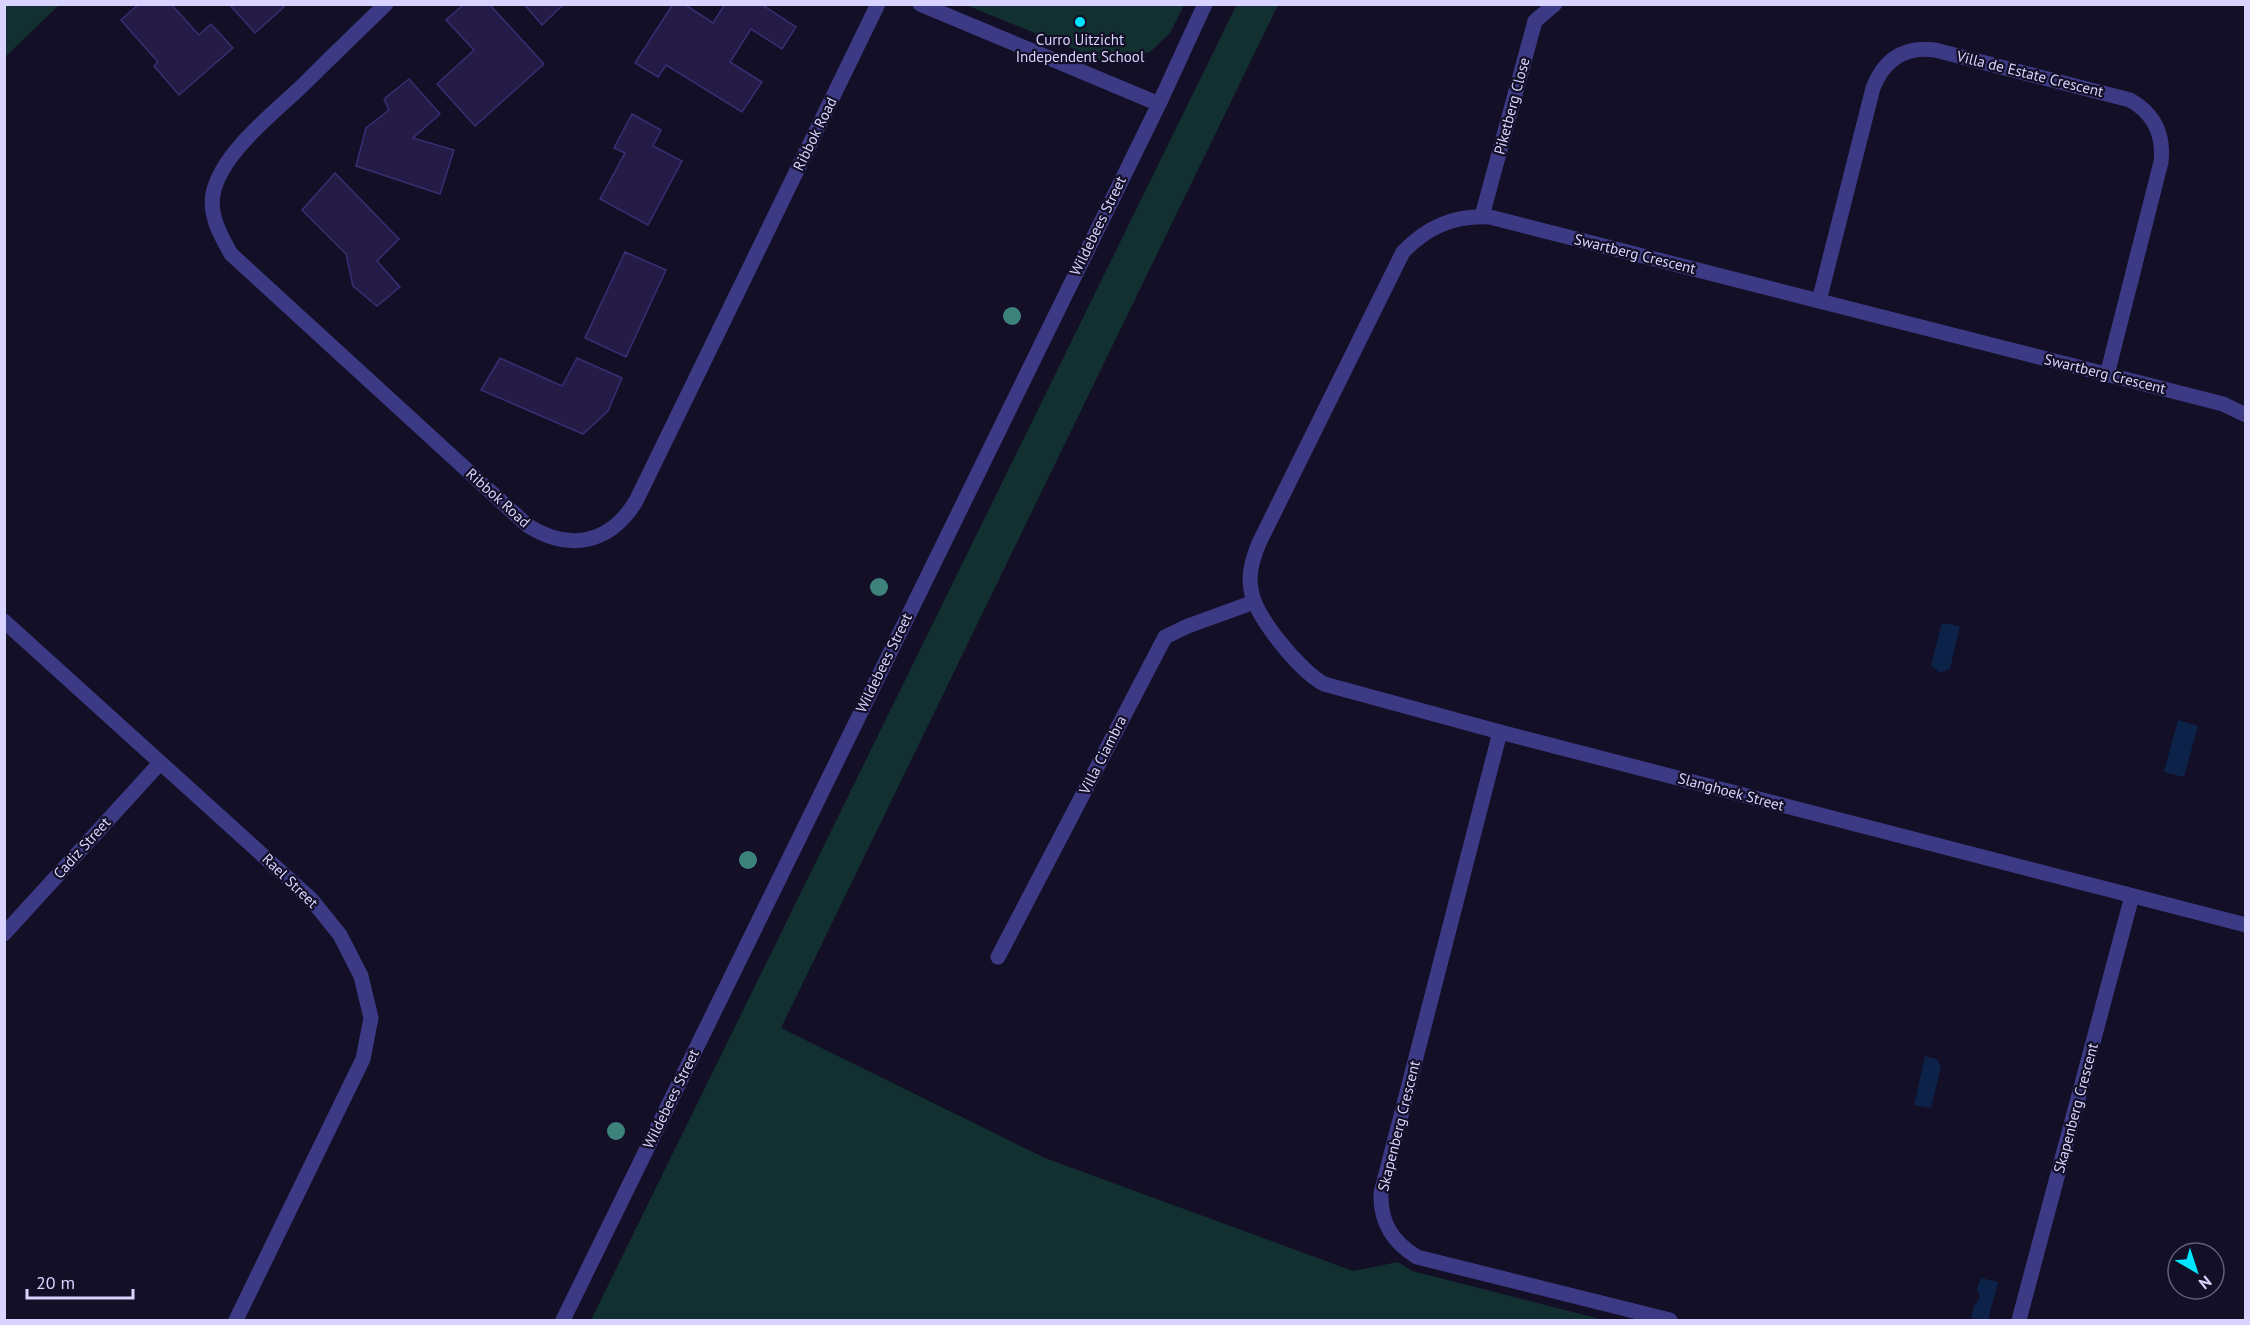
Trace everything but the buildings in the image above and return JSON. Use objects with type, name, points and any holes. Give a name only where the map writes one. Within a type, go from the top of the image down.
[{"type":"street","name":"Ribbok Road","points":[[386,4],[251,135],[229,160],[218,179],[213,196],[216,226],[231,254],[527,525],[556,540],[572,542],[588,540],[610,530],[628,515],[636,501],[878,4]]},
{"type":"street","points":[[920,4],[1159,104]]},
{"type":"street","name":"Wildebees Street","points":[[563,1320],[1159,104],[1205,4]]},
{"type":"street","name":"Piketberg Close","points":[[1482,216],[1535,21],[1555,4]]},
{"type":"street","name":"Villa de Estate Crescent","points":[[1819,301],[1870,99],[1878,75],[1898,55],[1910,50],[1935,50],[2130,100],[2150,115],[2157,126],[2162,150],[2107,375]]},
{"type":"street","name":"Swartberg Crescent","points":[[1254,602],[1250,575],[1259,543],[1403,252],[1414,241],[1441,224],[1461,218],[1482,216],[2223,404],[2246,415]]},
{"type":"street","name":"Slanghoek Street","points":[[1254,602],[1266,623],[1297,661],[1317,680],[1333,686],[1500,732],[2246,925]]},
{"type":"street","name":"Villa Ciambra","points":[[998,957],[1165,637],[1188,626],[1254,602]]},
{"type":"street","name":"Rael Street","points":[[4,621],[311,898],[340,935],[361,976],[371,1018],[363,1059],[236,1320]]},
{"type":"street","name":"Skapenberg Crescent","points":[[1500,732],[1381,1193],[1384,1223],[1392,1237],[1417,1257],[1670,1320]]},
{"type":"street","name":"Cadiz Street","points":[[4,934],[160,763]]},
{"type":"street","name":"Skapenberg Crescent","points":[[2019,1320],[2132,896]]},
{"type":"green space","points":[[5,4],[59,4],[59,5],[5,57]]},
{"type":"green space","points":[[1237,4],[1278,5],[781,1028],[1045,1158],[1353,1271],[1398,1262],[1412,1271],[1604,1320],[591,1320]]},
{"type":"green space","points":[[966,5],[1184,5],[1170,33],[1151,51],[1128,61],[1101,60]]},
{"type":"water","points":[[1942,623],[1960,626],[1950,669],[1940,673],[1931,665]]},
{"type":"water","points":[[2178,720],[2198,726],[2184,777],[2164,772]]},
{"type":"water","points":[[1925,1056],[1937,1059],[1941,1067],[1931,1108],[1914,1105]]},
{"type":"water","points":[[1981,1278],[1998,1282],[1988,1320],[1971,1318],[1974,1305],[1980,1297],[1977,1289]]},
{"type":"place","name":"Curro Uitzicht Independent School","points":[[1080,22]]}]
